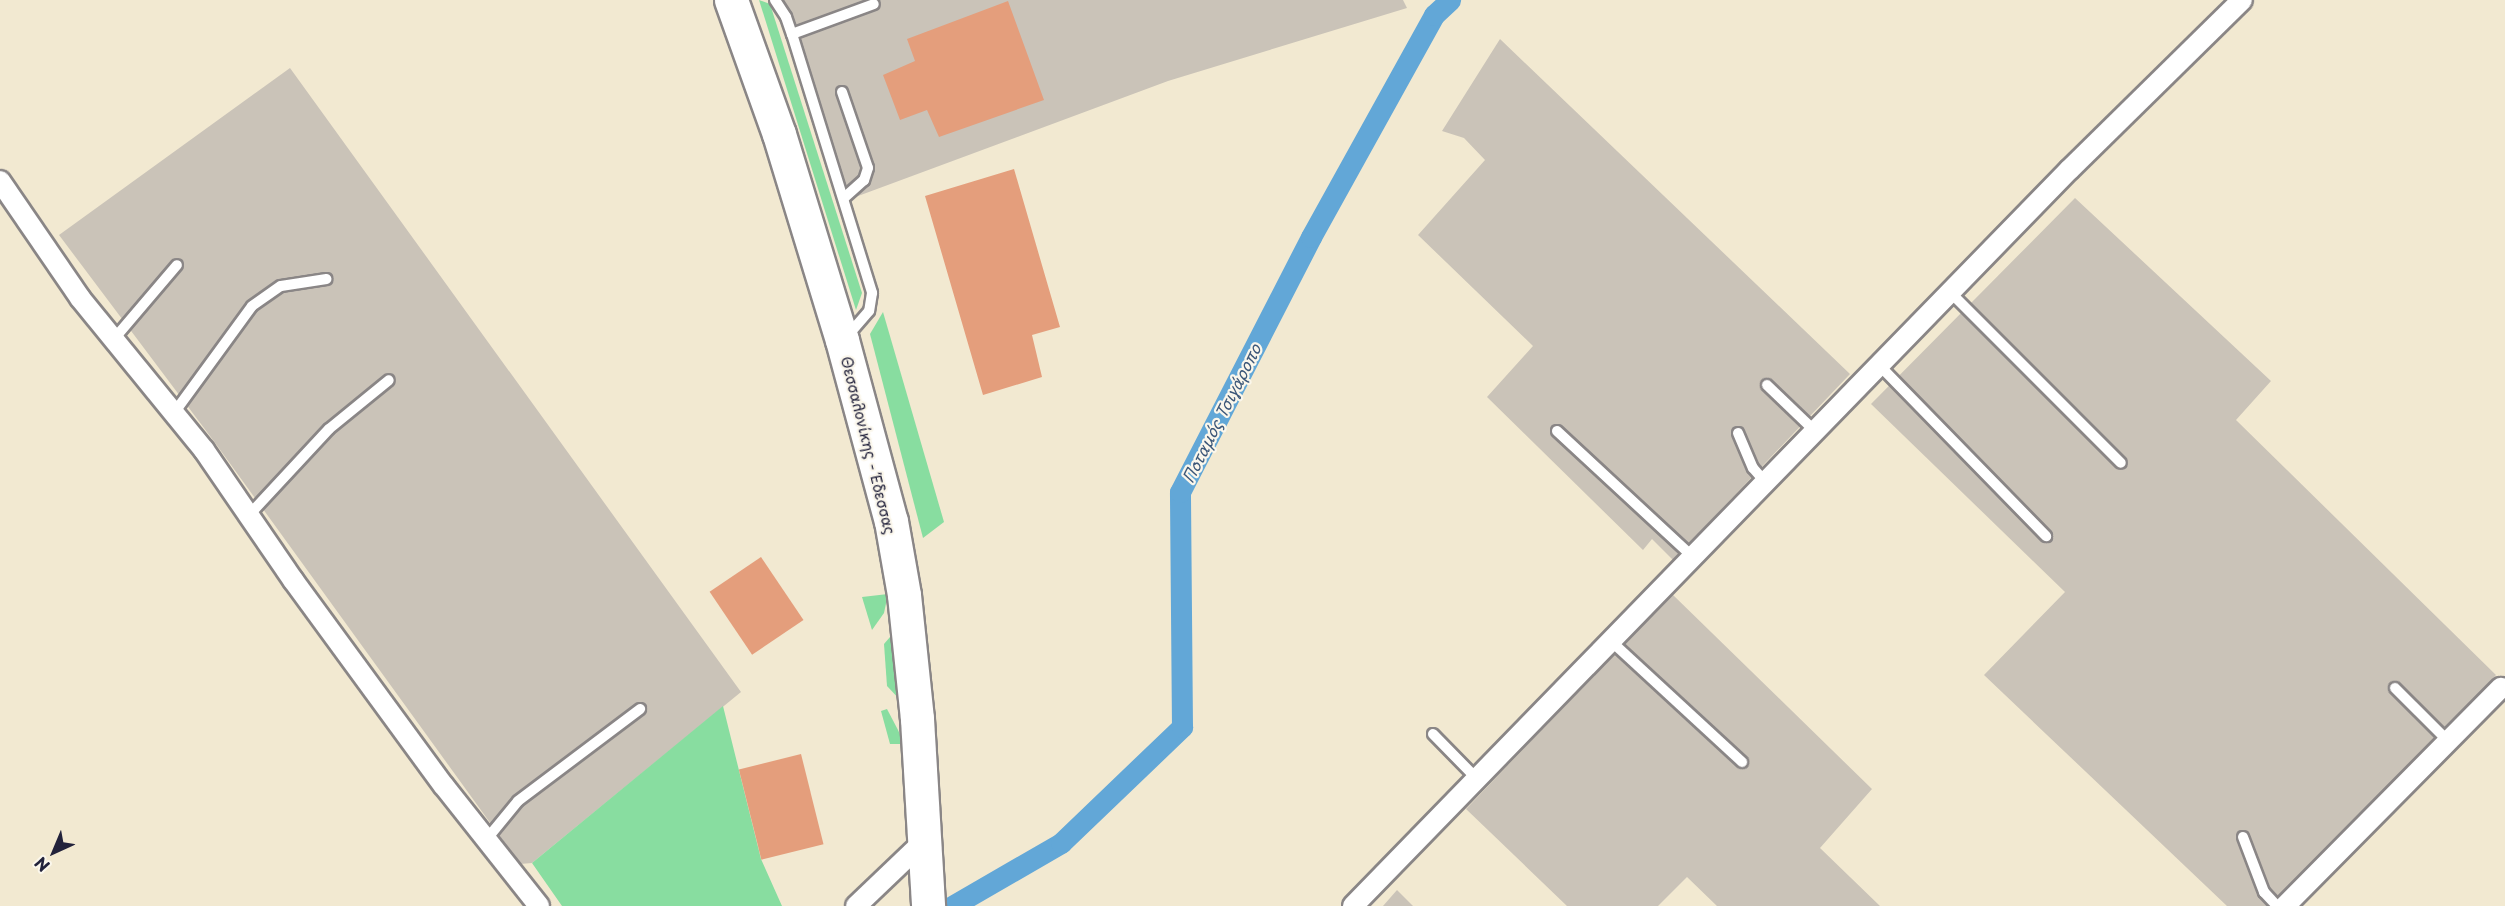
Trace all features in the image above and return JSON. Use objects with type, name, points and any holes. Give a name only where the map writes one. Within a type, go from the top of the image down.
[{"type":"highway","name":"Θεσσαλονίκης - Έδεσσας","points":[[731,0],[779,134],[842,340],[891,521],[904,595],[917,719],[928,906]]},
{"type":"street","points":[[1353,906],[2070,169],[2242,0]]},
{"type":"street","points":[[0,181],[80,298],[174,412],[250,514],[293,580],[486,840],[539,906]]},
{"type":"street","points":[[2285,906],[2501,688]]},
{"type":"street","points":[[856,906],[924,850]]},
{"type":"lane","points":[[775,0],[786,17],[792,34],[873,299],[869,310],[842,340]]},
{"type":"lane","points":[[792,34],[874,4]]},
{"type":"lane","points":[[842,92],[868,168],[864,180],[844,198]]},
{"type":"lane","points":[[114,339],[177,265]]},
{"type":"lane","points":[[174,412],[252,306],[281,286],[326,279]]},
{"type":"lane","points":[[1951,292],[2121,463]]},
{"type":"lane","points":[[1880,366],[2046,536]]},
{"type":"lane","points":[[250,514],[329,429],[389,380]]},
{"type":"lane","points":[[1767,385],[1816,432]]},
{"type":"lane","points":[[1557,431],[1694,558]]},
{"type":"lane","points":[[1738,433],[1753,468],[1766,483]]},
{"type":"lane","points":[[1611,642],[1743,762]]},
{"type":"lane","points":[[2395,688],[2448,741]]},
{"type":"lane","points":[[486,840],[518,801],[640,709]]},
{"type":"lane","points":[[1433,734],[1477,779]]},
{"type":"lane","points":[[2243,837],[2264,892],[2277,906]]},
{"type":"shaded area","points":[[775,0],[1403,0],[1407,8],[1168,81],[850,199]]},
{"type":"shaded area","points":[[1500,39],[1850,374],[1673,560],[1652,539],[1643,550],[1487,397],[1533,346],[1418,235],[1485,160],[1464,138],[1442,131]]},
{"type":"shaded area","points":[[290,68],[741,692],[532,863],[520,864],[213,440],[59,235]]},
{"type":"shaded area","points":[[2075,198],[2271,381],[2236,420],[2496,675],[2275,906],[2227,906],[1984,675],[2065,592],[1871,404]]},
{"type":"shaded area","points":[[1672,594],[1872,789],[1820,848],[1880,906],[1717,906],[1687,877],[1658,906],[1567,906],[1466,809]]},
{"type":"shaded area","points":[[1397,890],[1413,906],[1383,906]]},
{"type":"green space","points":[[759,0],[770,4],[862,293],[856,310]]},
{"type":"green space","points":[[883,312],[944,522],[923,538],[870,334]]},
{"type":"green space","points":[[888,594],[884,613],[872,630],[862,597]]},
{"type":"green space","points":[[896,630],[902,702],[887,686],[884,644]]},
{"type":"green space","points":[[723,706],[761,859],[782,906],[562,906],[532,863]]},
{"type":"green space","points":[[887,709],[904,744],[890,744],[881,711]]},
{"type":"building","points":[[1008,1],[1044,100],[939,137],[927,110],[900,120],[883,75],[915,61],[907,39]]},
{"type":"building","points":[[1014,169],[1060,327],[1032,335],[1042,377],[983,395],[925,196]]},
{"type":"building","points":[[761,557],[803,620],[752,655],[710,592]]},
{"type":"building","points":[[801,754],[823,844],[761,860],[739,769]]},
{"type":"waterway","name":"Ποταμός Τσιγάροπο","points":[[952,906],[1061,843],[1182,727],[1180,492],[1311,237],[1434,15],[1450,0]]}]
